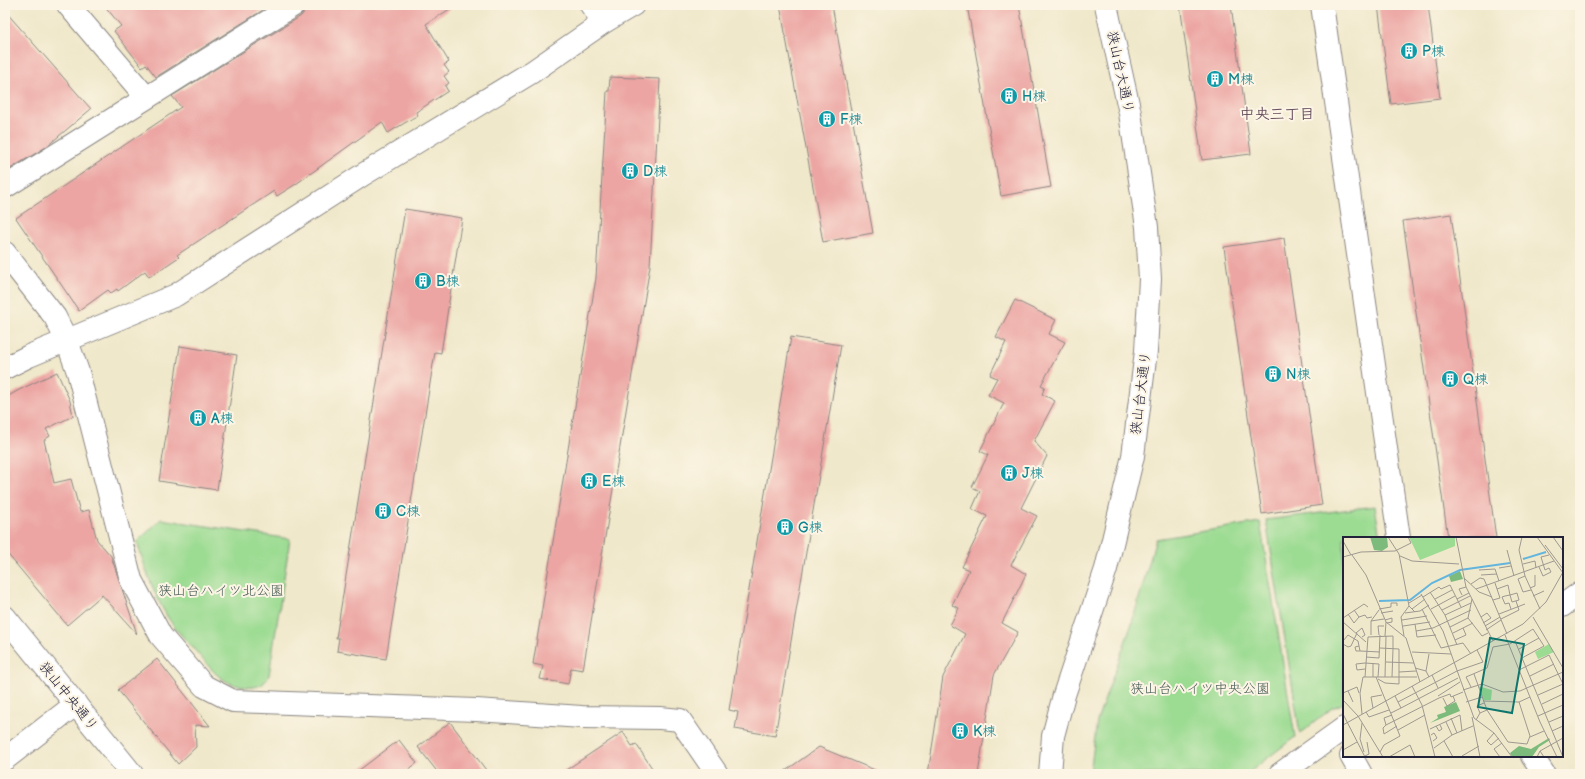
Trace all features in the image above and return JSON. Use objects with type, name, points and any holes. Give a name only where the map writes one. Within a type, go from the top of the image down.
[{"type":"street","points":[[68,5],[146,97]]},
{"type":"street","points":[[5,187],[294,5]]},
{"type":"street","points":[[591,5],[604,22]]},
{"type":"street","points":[[5,368],[176,295],[364,174],[532,72],[604,22],[632,5]]},
{"type":"street","name":"狭山台大通り","points":[[1050,774],[1053,736],[1064,695],[1106,569],[1132,456],[1146,351],[1150,279],[1147,228],[1130,113],[1106,5]]},
{"type":"street","points":[[1322,5],[1399,537]]},
{"type":"street","points":[[5,253],[55,317],[66,341],[78,372],[132,580],[161,636],[204,686],[233,701],[476,710],[582,717],[660,718],[680,720],[717,774]]},
{"type":"street","points":[[1563,605],[1580,593]]},
{"type":"street","name":"狭山中央通り","points":[[5,617],[132,774]]},
{"type":"street","points":[[5,759],[76,704]]},
{"type":"street","points":[[1280,774],[1342,734]]},
{"type":"street","points":[[1352,757],[1361,774]]},
{"type":"street","points":[[1533,757],[1544,774]]},
{"type":"green space","points":[[1375,506],[1380,537],[1343,537],[1343,703],[1332,708],[1300,734],[1266,520]]},
{"type":"green space","name":"狭山台ハイツ北公園","points":[[161,519],[290,539],[269,675],[261,685],[251,687],[239,686],[220,677],[210,668],[174,627],[167,616],[153,589],[137,542]]},
{"type":"green space","name":"狭山台ハイツ中央公園","points":[[1260,522],[1295,737],[1247,774],[1090,774],[1097,721],[1131,626],[1156,539]]},
{"type":"building","points":[[104,5],[271,5],[156,77],[146,64],[142,67],[114,31],[121,26]]},
{"type":"building","points":[[306,5],[456,5],[426,24],[449,62],[444,65],[449,72],[444,76],[449,83],[445,86],[448,91],[416,112],[418,115],[388,133],[382,122],[296,184],[277,196],[274,191],[177,255],[179,257],[149,277],[145,271],[118,291],[117,289],[111,293],[108,290],[79,311],[16,218],[181,107],[172,96],[301,16],[305,11]]},
{"type":"building","name":"F棟","points":[[780,5],[832,5],[873,233],[823,242]]},
{"type":"building","name":"H棟","points":[[967,5],[1019,5],[1051,187],[1001,196]]},
{"type":"building","name":"M棟","points":[[1180,5],[1231,5],[1251,154],[1202,160]]},
{"type":"building","name":"P棟","points":[[1378,5],[1428,5],[1440,98],[1391,104]]},
{"type":"building","points":[[5,11],[91,109],[46,147],[5,172]]},
{"type":"building","name":"E棟","points":[[610,77],[660,79],[650,266],[583,670],[571,668],[568,684],[540,679],[543,666],[533,664],[596,278],[607,91],[609,91]]},
{"type":"building","name":"C棟","points":[[405,209],[462,218],[441,353],[435,352],[386,659],[337,651],[339,638],[336,638]]},
{"type":"building","name":"Q棟","points":[[1451,214],[1496,537],[1448,537],[1403,221]]},
{"type":"building","name":"N棟","points":[[1284,238],[1322,505],[1262,514],[1224,247]]},
{"type":"building","name":"J棟","points":[[1015,300],[1056,320],[1049,334],[1065,342],[1041,385],[1045,387],[1042,394],[1055,401],[1034,441],[1047,456],[1021,508],[1037,516],[1011,565],[1026,574],[1002,623],[1018,632],[994,675],[978,774],[928,774],[943,677],[965,634],[950,625],[959,608],[952,605],[969,570],[962,567],[987,516],[972,509],[980,491],[972,487],[988,455],[980,451],[1004,403],[988,395],[997,378],[990,375],[1006,342],[996,337]]},
{"type":"building","name":"G棟","points":[[791,337],[841,345],[775,736],[735,729],[738,712],[729,710]]},
{"type":"building","name":"A棟","points":[[180,346],[237,355],[217,490],[159,481]]},
{"type":"building","points":[[57,372],[70,401],[73,416],[46,429],[50,436],[44,440],[54,483],[71,479],[80,512],[89,510],[97,540],[111,556],[137,634],[102,595],[67,625],[5,551],[5,398]]},
{"type":"building","points":[[157,659],[210,726],[195,725],[196,747],[178,764],[118,690]]},
{"type":"building","points":[[450,722],[489,774],[439,774],[418,747]]},
{"type":"building","points":[[623,732],[632,746],[636,744],[656,774],[560,774]]},
{"type":"building","points":[[399,740],[417,763],[403,774],[354,774]]},
{"type":"building","points":[[819,747],[882,773],[882,774],[781,774]]},
{"type":"place","name":"P棟","points":[[1409,51]]},
{"type":"place","name":"M棟","points":[[1215,79]]},
{"type":"place","name":"H棟","points":[[1009,96]]},
{"type":"place","name":"F棟","points":[[827,119]]},
{"type":"place","name":"D棟","points":[[630,171]]},
{"type":"place","name":"B棟","points":[[423,281]]},
{"type":"place","name":"N棟","points":[[1273,374]]},
{"type":"place","name":"Q棟","points":[[1450,379]]},
{"type":"place","name":"A棟","points":[[198,418]]},
{"type":"place","name":"J棟","points":[[1009,473]]},
{"type":"place","name":"E棟","points":[[589,481]]},
{"type":"place","name":"C棟","points":[[383,511]]},
{"type":"place","name":"G棟","points":[[785,527]]},
{"type":"place","name":"K棟","points":[[960,731]]},
{"type":"district","name":"中央三丁目","points":[[1277,114]]}]
